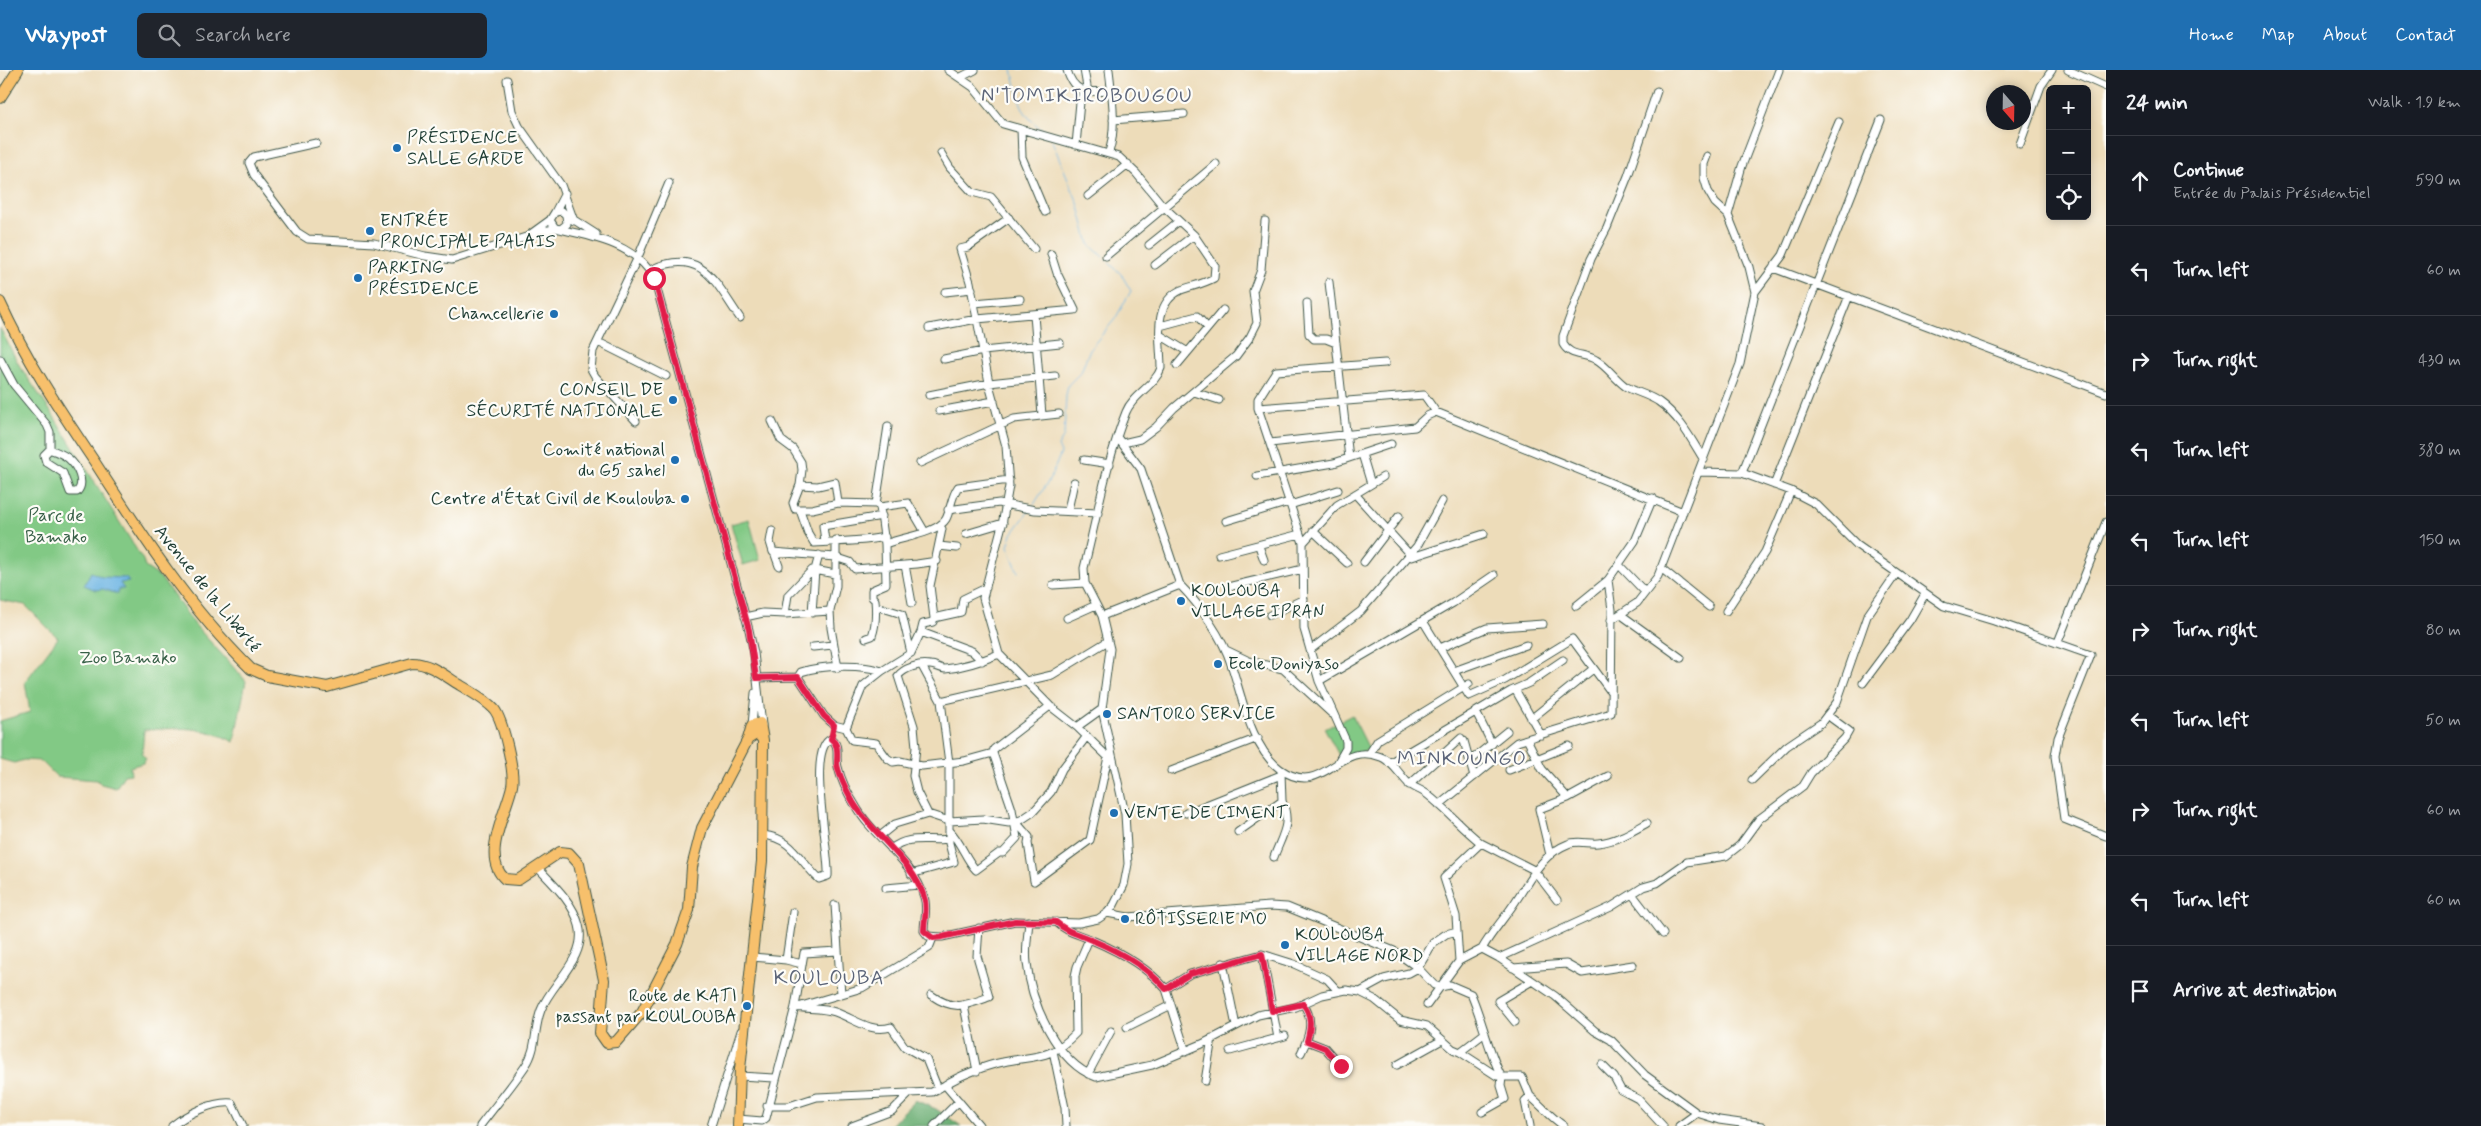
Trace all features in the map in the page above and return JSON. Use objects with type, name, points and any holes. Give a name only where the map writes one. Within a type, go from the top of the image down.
[{"type":"highway","points":[[0,98],[18,70]]},
{"type":"highway","name":"Avenue de la Liberté","points":[[1,308],[42,384],[142,536],[180,589],[251,669],[267,676],[327,687],[412,663],[419,663],[431,667],[494,708],[500,722],[513,776],[509,798],[498,830],[496,855],[498,870],[505,879],[513,881],[524,877],[560,852],[569,854],[579,864],[604,980],[600,1034],[607,1043],[616,1042],[642,1012],[677,944],[689,910],[692,867],[702,828],[748,739]]},
{"type":"highway","points":[[748,739],[757,725]]},
{"type":"highway","points":[[738,1122],[740,1073],[763,834],[763,740],[757,725]]},
{"type":"highway","points":[[748,739],[756,734],[763,740]]},
{"type":"street","points":[[933,938],[1015,921],[1079,922],[1098,919],[1107,913],[1124,885],[1128,864],[1125,814],[1102,710],[1110,660],[1108,641],[1102,616],[1084,583],[1084,568],[1117,437],[1132,401],[1159,374],[1161,368],[1161,310],[1171,297],[1180,291],[1214,278],[1216,272],[1213,260],[1194,235],[1163,206],[1128,164],[1109,152],[1047,138],[1004,124],[979,93],[961,76],[948,70]]},
{"type":"street","points":[[961,76],[975,70]]},
{"type":"street","points":[[1067,70],[1070,81],[1086,91],[1111,91]]},
{"type":"street","points":[[1076,145],[1080,102],[1086,91],[1084,70]]},
{"type":"street","points":[[1109,70],[1113,120],[1112,143],[1109,152]]},
{"type":"street","points":[[1728,215],[1742,166],[1779,70]]},
{"type":"street","points":[[2020,144],[2041,86],[2052,70]]},
{"type":"street","points":[[2068,70],[2106,87]]},
{"type":"street","points":[[506,80],[512,111],[519,126],[551,168],[565,192],[574,221]]},
{"type":"street","points":[[1657,91],[1628,176],[1607,228],[1591,259],[1564,336],[1563,344],[1570,352],[1594,358],[1606,366],[1626,387],[1639,391],[1660,403],[1683,424],[1704,460]]},
{"type":"street","points":[[1113,120],[1184,114]]},
{"type":"street","points":[[1742,473],[1815,283],[1881,120]]},
{"type":"street","points":[[1755,292],[1783,255],[1839,122]]},
{"type":"street","points":[[1021,129],[1022,157],[1045,212]]},
{"type":"street","points":[[316,143],[254,157],[249,163],[254,175],[297,232],[308,239],[374,243],[425,256],[452,260],[527,236],[559,228],[568,221],[566,215]]},
{"type":"street","points":[[941,152],[950,168],[972,192],[991,197],[1034,250]]},
{"type":"street","points":[[1612,620],[1637,603],[1661,568],[1740,364],[1755,292],[1749,267],[1728,215],[1715,203],[1708,191],[1704,178],[1704,164],[1707,156]]},
{"type":"street","points":[[1088,196],[1128,164]]},
{"type":"street","points":[[1106,256],[1163,206],[1216,164]]},
{"type":"street","points":[[636,421],[590,369],[593,351],[638,258],[669,183]]},
{"type":"street","points":[[527,236],[550,220],[565,192]]},
{"type":"street","points":[[555,212],[562,211],[574,221],[638,258],[650,270],[659,288],[754,653],[757,725]]},
{"type":"street","points":[[1008,218],[968,247],[960,248],[972,289],[982,351],[1006,446],[1009,480],[1003,523],[983,598],[999,654],[1050,706],[1077,727],[1108,756],[1090,840],[1034,881],[1028,843],[1029,837],[1016,822]]},
{"type":"street","points":[[550,220],[559,228],[609,242]]},
{"type":"street","points":[[1149,245],[1179,221]]},
{"type":"street","points":[[1122,443],[1140,438],[1156,427],[1236,356],[1250,337],[1257,324],[1253,290],[1261,270],[1265,221]]},
{"type":"street","points":[[1154,266],[1194,235]]},
{"type":"street","points":[[929,328],[977,319],[1075,310],[1057,273],[1051,254]]},
{"type":"street","points":[[650,270],[668,264],[686,263],[702,268],[715,279],[740,318]]},
{"type":"street","points":[[1774,268],[2106,393]]},
{"type":"street","points":[[1329,282],[1349,458]]},
{"type":"street","points":[[945,292],[972,289]]},
{"type":"street","points":[[1774,485],[1849,296]]},
{"type":"street","points":[[974,303],[1020,299]]},
{"type":"street","points":[[1307,303],[1309,334],[1314,339],[1326,339],[1336,343]]},
{"type":"street","points":[[1177,365],[1222,310]]},
{"type":"street","points":[[1034,315],[1038,346],[1042,415]]},
{"type":"street","points":[[1160,326],[1197,316],[1208,328]]},
{"type":"street","points":[[1160,335],[1188,352]]},
{"type":"street","points":[[598,342],[666,376]]},
{"type":"street","points":[[944,359],[982,351],[1060,343]]},
{"type":"street","points":[[0,359],[14,385],[47,425],[50,432],[50,449],[44,455],[46,462],[63,474],[70,492],[77,492],[81,484],[78,471],[69,459],[50,449]]},
{"type":"street","points":[[1338,762],[1346,748],[1346,741],[1319,681],[1304,629],[1303,543],[1258,408],[1258,399],[1276,371],[1386,362]]},
{"type":"street","points":[[929,395],[989,383],[1055,376]]},
{"type":"street","points":[[1194,392],[1219,400]]},
{"type":"street","points":[[1258,408],[1424,395],[1436,412],[1653,498],[1683,512]]},
{"type":"street","points":[[939,411],[994,400]]},
{"type":"street","points":[[1270,443],[1415,427],[1427,416],[1436,412]]},
{"type":"street","points":[[920,463],[1014,419],[1059,414]]},
{"type":"street","points":[[772,421],[781,440],[798,456],[802,470],[800,485],[793,503],[795,509],[800,510],[838,503],[878,506],[908,503],[925,532]]},
{"type":"street","points":[[866,638],[873,634],[876,606],[875,600],[872,597],[872,590],[886,584],[885,540],[882,516],[878,506],[888,426]]},
{"type":"street","points":[[1117,437],[1141,469],[1180,585],[1193,598],[1226,650],[1244,710],[1267,756],[1281,772],[1306,778],[1316,778],[1347,757],[1369,754],[1383,757],[1409,784],[1427,794],[1463,830],[1482,843],[1534,870],[1557,900]]},
{"type":"street","points":[[1257,476],[1334,463],[1391,444]]},
{"type":"street","points":[[1362,454],[1371,484]]},
{"type":"street","points":[[1084,460],[1110,464]]},
{"type":"street","points":[[1699,472],[1742,473],[1791,491],[1816,504],[1857,545],[1944,606],[2058,642],[2091,655],[2058,738],[2055,756],[2064,819],[2106,836]]},
{"type":"street","points":[[1303,543],[1337,505],[1383,477]]},
{"type":"street","points":[[800,510],[810,539],[814,543],[836,540],[885,540],[925,532],[940,526],[946,518],[958,487],[1009,480]]},
{"type":"street","points":[[800,485],[818,486],[835,482],[838,503]]},
{"type":"street","points":[[1068,510],[1074,482]]},
{"type":"street","points":[[1226,521],[1338,490]]},
{"type":"street","points":[[1726,611],[1765,552],[1791,491]]},
{"type":"street","points":[[1355,494],[1412,557],[1484,534]]},
{"type":"street","points":[[1576,606],[1608,580],[1635,541],[1653,498]]},
{"type":"street","points":[[1310,650],[1361,611],[1417,546],[1442,501]]},
{"type":"street","points":[[948,510],[979,504],[1006,504],[1032,509],[1098,513]]},
{"type":"street","points":[[825,541],[823,526],[882,516]]},
{"type":"street","points":[[1364,562],[1399,516]]},
{"type":"street","points":[[2058,642],[2106,522]]},
{"type":"street","points":[[966,534],[1003,523]]},
{"type":"street","points":[[934,618],[930,586],[937,561],[942,529],[940,526]]},
{"type":"street","points":[[772,531],[770,542],[779,566]]},
{"type":"street","points":[[1314,531],[1347,563]]},
{"type":"street","points":[[1219,554],[1259,546],[1300,534]]},
{"type":"street","points":[[836,540],[835,598],[830,611],[833,645],[838,668]]},
{"type":"street","points":[[939,546],[957,548]]},
{"type":"street","points":[[1259,546],[1264,560]]},
{"type":"street","points":[[774,552],[835,557],[850,562],[856,569],[937,561]]},
{"type":"street","points":[[812,612],[815,570],[819,555]]},
{"type":"street","points":[[1619,564],[1645,592]]},
{"type":"street","points":[[905,565],[912,603]]},
{"type":"street","points":[[1661,568],[1709,607]]},
{"type":"street","points":[[1232,586],[1303,569]]},
{"type":"street","points":[[785,614],[788,595],[812,570],[835,574]]},
{"type":"street","points":[[1752,780],[1768,762],[1821,723],[1838,702],[1867,616],[1896,574]]},
{"type":"street","points":[[1319,681],[1423,621],[1494,575]]},
{"type":"street","points":[[1439,805],[1517,742],[1610,713],[1612,620],[1608,580]]},
{"type":"street","points":[[1053,585],[1084,583]]},
{"type":"street","points":[[1102,616],[1180,585]]},
{"type":"street","points":[[986,588],[963,599],[961,612],[934,618],[932,622],[923,624],[911,653],[882,671],[863,686],[846,728],[852,740],[876,743],[887,758],[893,762],[913,763],[931,767],[993,753]]},
{"type":"street","points":[[1863,683],[1910,620],[1925,594]]},
{"type":"street","points":[[1270,615],[1304,598]]},
{"type":"street","points":[[1067,618],[1096,605]]},
{"type":"street","points":[[876,606],[902,614],[911,653]]},
{"type":"street","points":[[745,617],[763,613],[785,614],[830,611]]},
{"type":"street","points":[[1620,614],[1680,658]]},
{"type":"street","points":[[1423,621],[1454,671],[1466,686],[1469,696],[1504,680],[1572,639],[1611,692]]},
{"type":"street","points":[[1440,648],[1487,628],[1543,624]]},
{"type":"street","points":[[921,632],[972,651],[982,661]]},
{"type":"street","points":[[940,702],[1052,675],[1108,641]]},
{"type":"street","points":[[813,648],[833,645]]},
{"type":"street","points":[[1454,671],[1526,645]]},
{"type":"street","points":[[1226,650],[1249,661],[1283,669],[1333,715]]},
{"type":"street","points":[[928,814],[917,792],[913,763],[916,747],[914,726],[898,676],[902,671],[909,668],[930,664],[943,669],[982,661],[999,654]]},
{"type":"street","points":[[1389,763],[1563,660]]},
{"type":"street","points":[[798,677],[801,672],[810,669],[862,666],[882,671]]},
{"type":"street","points":[[911,874],[954,862],[949,839],[949,762],[940,702],[922,666]]},
{"type":"street","points":[[1531,719],[1593,669]]},
{"type":"street","points":[[756,680],[798,677]]},
{"type":"street","points":[[798,677],[824,716],[834,725],[846,728]]},
{"type":"street","points":[[1504,680],[1513,691],[1540,735]]},
{"type":"street","points":[[1369,754],[1378,740],[1466,686]]},
{"type":"street","points":[[949,830],[957,838],[965,858],[976,870],[999,853],[1003,853],[1017,838],[1016,822],[993,753],[994,749],[1050,706]]},
{"type":"street","points":[[1077,727],[1102,710]]},
{"type":"street","points":[[1476,712],[1492,744]]},
{"type":"street","points":[[1499,958],[1603,912],[1643,887],[1657,883],[1687,862],[1726,856],[1740,844],[1759,819],[1803,786],[1811,773],[1845,738],[1849,731],[1827,715]]},
{"type":"street","points":[[763,834],[776,836],[784,841],[819,879],[828,876],[820,768],[823,746],[831,739],[834,725]]},
{"type":"street","points":[[1470,761],[1507,731]]},
{"type":"street","points":[[880,836],[895,824],[928,814],[949,821],[983,819],[1009,823],[1016,822],[1033,812],[1051,792],[1062,769],[1087,736]]},
{"type":"street","points":[[1171,771],[1258,738]]},
{"type":"street","points":[[831,739],[837,747],[837,766],[850,797],[862,817],[891,849],[919,885],[926,906],[924,931],[933,938]]},
{"type":"street","points":[[1527,739],[1542,769],[1568,798]]},
{"type":"street","points":[[1409,784],[1462,740],[1474,777]]},
{"type":"street","points":[[1509,770],[1569,746]]},
{"type":"street","points":[[1274,857],[1288,822],[1287,813],[1282,801],[1281,772]]},
{"type":"street","points":[[1186,813],[1281,772]]},
{"type":"street","points":[[1550,856],[1539,808],[1568,798],[1608,776]]},
{"type":"street","points":[[1238,832],[1282,801]]},
{"type":"street","points":[[1427,1005],[1460,961],[1482,949],[1493,930],[1517,900],[1534,870],[1550,856],[1567,844],[1597,843],[1618,839],[1647,823]]},
{"type":"street","points":[[891,849],[897,843],[909,840],[949,839]]},
{"type":"street","points":[[1460,961],[1456,916],[1444,878],[1482,843]]},
{"type":"street","points":[[480,1126],[530,1059],[541,1009],[576,954],[580,941],[580,926],[569,902],[537,867]]},
{"type":"street","points":[[886,888],[919,885]]},
{"type":"street","points":[[1632,894],[1663,934]]},
{"type":"street","points":[[835,905],[841,994]]},
{"type":"street","points":[[1107,913],[1128,917],[1270,906],[1287,907],[1394,951],[1418,968],[1434,985],[1440,987],[1450,984],[1471,994],[1501,1075],[1504,1099],[1482,1112]]},
{"type":"street","points":[[786,960],[793,912]]},
{"type":"street","points":[[1029,921],[1026,949],[1029,981],[1056,1050],[1066,1126]]},
{"type":"street","points":[[1056,922],[1065,931],[1089,939],[1148,970],[1166,989],[1186,1052]]},
{"type":"street","points":[[931,995],[950,1006],[964,1006],[989,997],[977,956],[979,928]]},
{"type":"street","points":[[1360,992],[1384,979],[1409,973],[1418,968],[1433,943],[1446,934],[1456,931]]},
{"type":"street","points":[[795,1008],[862,988],[929,948],[933,938]]},
{"type":"street","points":[[767,1106],[790,1106],[817,1097],[909,1094],[941,1087],[1003,1062],[1040,1058],[1056,1050],[1076,1033],[1077,966],[1089,939]]},
{"type":"street","points":[[1482,949],[1499,958],[1555,996],[1595,1031],[1611,1040],[1645,1075],[1697,1113],[1719,1120],[1762,1126]]},
{"type":"street","points":[[738,1122],[765,1120],[767,1106],[795,1008],[803,956],[806,952],[838,951]]},
{"type":"street","points":[[1166,989],[1190,974],[1223,963],[1262,954],[1294,964],[1327,979],[1338,991]]},
{"type":"street","points":[[1230,1051],[1281,1037],[1272,1011],[1262,954]]},
{"type":"street","points":[[752,957],[786,960],[802,964]]},
{"type":"street","points":[[1223,963],[1236,1026]]},
{"type":"street","points":[[1513,968],[1566,964],[1582,973],[1633,965]]},
{"type":"street","points":[[1516,1022],[1498,1001],[1532,981]]},
{"type":"street","points":[[1056,1050],[1088,1074],[1096,1077],[1152,1065],[1186,1052],[1258,1015],[1303,1004],[1322,995],[1338,991],[1360,992],[1374,999],[1400,1020],[1427,1026],[1442,1040],[1496,1076],[1522,1077],[1530,1096],[1542,1106],[1548,1116],[1564,1126]]},
{"type":"street","points":[[1301,1053],[1310,1031],[1309,1012],[1303,1004]]},
{"type":"street","points":[[1127,1027],[1171,1005]]},
{"type":"street","points":[[964,1006],[977,1071]]},
{"type":"street","points":[[795,1008],[834,1012],[877,1030],[891,1027],[905,1047],[926,1059],[941,1087],[958,1101],[980,1125]]},
{"type":"street","points":[[711,1126],[745,1020]]},
{"type":"street","points":[[1088,1074],[1111,1031]]},
{"type":"street","points":[[1460,1052],[1485,1033]]},
{"type":"street","points":[[1205,1082],[1212,1038]]},
{"type":"street","points":[[1397,1065],[1442,1040]]},
{"type":"street","points":[[1307,1041],[1325,1048],[1341,1066]]},
{"type":"street","points":[[1602,1065],[1614,1077],[1621,1090],[1638,1099],[1663,1126]]},
{"type":"street","points":[[722,1087],[730,1073],[775,1078]]},
{"type":"street","points":[[852,1126],[892,1111],[909,1094]]},
{"type":"street","points":[[1530,1096],[1525,1101],[1530,1126]]},
{"type":"street","points":[[934,1126],[958,1101]]},
{"type":"street","points":[[172,1126],[180,1120],[222,1102],[232,1103],[243,1126]]},
{"type":"street","points":[[1680,1126],[1697,1113]]},
{"type":"green space","name":"Zoo Bamako","points":[[0,328],[19,365],[53,415],[143,560],[145,567],[160,577],[196,626],[246,681],[234,742],[201,730],[179,728],[144,730],[142,754],[146,759],[143,763],[130,767],[131,774],[124,775],[116,788],[101,784],[97,780],[57,777],[41,761],[24,760],[14,763],[0,759],[0,721],[30,712],[25,682],[58,638],[25,605],[0,600]]},
{"type":"green space","points":[[749,519],[760,560],[743,565],[731,524]]},
{"type":"green space","points":[[1352,715],[1369,749],[1343,763],[1325,729]]},
{"type":"green space","points":[[915,1100],[936,1109],[961,1126],[890,1126]]},
{"type":"water","points":[[91,572],[102,577],[126,578],[129,582],[120,583],[124,589],[118,589],[117,594],[103,589],[96,590],[84,585]]},
{"type":"waterway","points":[[1012,70],[1022,107],[1031,120],[1048,133]]},
{"type":"waterway","points":[[1052,141],[1078,203],[1089,244],[1103,257]]},
{"type":"waterway","points":[[1033,506],[1051,477],[1061,453],[1058,446],[1064,436],[1068,385],[1081,372],[1090,349],[1115,319],[1131,291],[1121,274],[1106,260]]},
{"type":"waterway","points":[[1018,572],[1008,546],[1012,534],[1029,511]]},
{"type":"place","name":"PRÉSIDENCE SALLE GARDE","points":[[397,148]]},
{"type":"place","name":"ENTRÉE PRONCIPALE PALAIS","points":[[370,231]]},
{"type":"place","name":"PARKING PRÉSIDENCE","points":[[358,278]]},
{"type":"place","name":"Chancellerie","points":[[554,314]]},
{"type":"place","name":"CONSEIL DE SÉCURITÉ NATIONALE","points":[[673,400]]},
{"type":"place","name":"Comité national du G5 sahel","points":[[675,460]]},
{"type":"place","name":"Centre d'État Civil de Koulouba","points":[[685,499]]},
{"type":"place","name":"KOULOUBA VILLAGE IPRAN","points":[[1181,601]]},
{"type":"place","name":"Ecole Doniyaso","points":[[1218,664]]},
{"type":"place","name":"SANTORO SERVICE","points":[[1107,714]]},
{"type":"place","name":"VENTE DE CIMENT","points":[[1114,813]]},
{"type":"place","name":"RÔTISSERIE MO","points":[[1125,919]]},
{"type":"place","name":"KOULOUBA VILLAGE NORD","points":[[1285,945]]},
{"type":"place","name":"Route de KATI passant par KOULOUBA","points":[[747,1006]]},
{"type":"district","name":"N'TOMIKIROBOUGOU","points":[[1087,96]]},
{"type":"district","name":"MINKOUNGO","points":[[1462,759]]},
{"type":"district","name":"KOULOUBA","points":[[829,978]]},
{"type":"route","points":[[654,278],[659,288],[749,630],[754,653],[756,678],[798,677],[804,683],[811,698],[824,716],[834,725],[831,739],[837,747],[837,766],[850,797],[862,817],[891,849],[916,881],[924,896],[926,906],[924,931],[928,936],[933,938],[942,937],[1015,921],[1056,922],[1065,931],[1092,940],[1148,970],[1166,989],[1190,974],[1223,963],[1262,954],[1272,1011],[1303,1004],[1309,1012],[1310,1031],[1307,1041],[1325,1048],[1341,1066]]},
{"type":"park label","name":"Parc de Bamako","points":[[56,526]]}]
